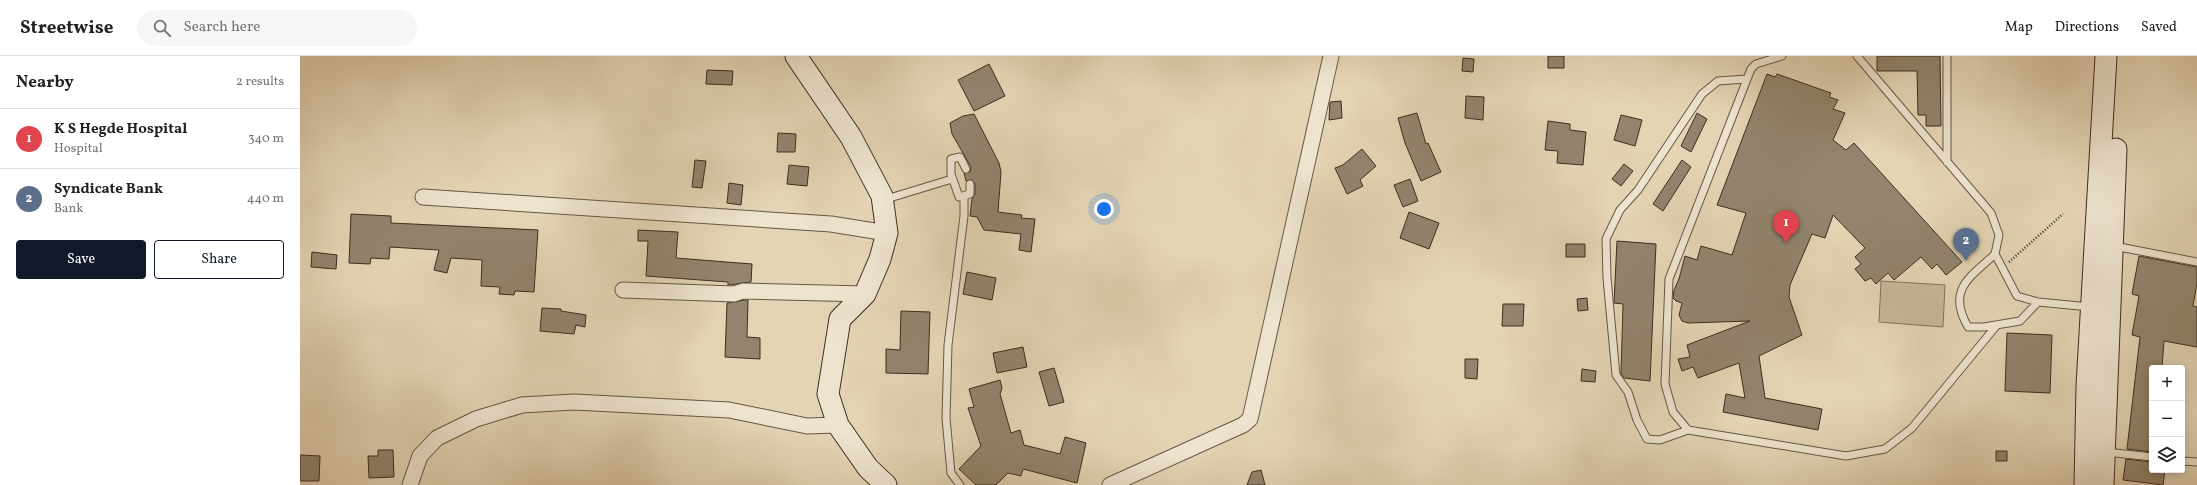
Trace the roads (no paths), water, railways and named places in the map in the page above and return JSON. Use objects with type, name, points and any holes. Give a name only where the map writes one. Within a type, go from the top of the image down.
[{"type":"main road","points":[[796,56],[851,137],[882,200],[887,234],[880,259],[865,294],[840,319],[828,394],[838,425],[868,468],[886,485]]},
{"type":"main road","points":[[2085,485],[2095,451],[2112,246],[2105,214],[2106,56]]},
{"type":"main road","points":[[2103,485],[2095,451],[2092,307],[2105,214],[2119,56]]},
{"type":"street","points":[[1110,485],[1244,425],[1250,419],[1331,56]]},
{"type":"street","points":[[423,197],[831,224],[887,234]]},
{"type":"street","points":[[624,290],[734,294],[743,291],[865,294]]},
{"type":"street","points":[[410,485],[420,456],[437,438],[476,419],[522,404],[574,402],[729,410],[807,426],[838,425]]},
{"type":"lane","points":[[1688,430],[1673,412],[1664,384],[1669,279],[1751,69],[1756,64],[1782,56]]},
{"type":"lane","points":[[1857,56],[1991,213],[1999,235],[1995,254],[1963,284],[1960,294],[1961,315],[1968,327],[1997,325],[2020,321],[2038,302]]},
{"type":"lane","points":[[1947,56],[1947,162]]},
{"type":"lane","points":[[1746,79],[1718,81],[1702,94],[1638,190],[1620,210],[1606,239],[1607,278],[1616,375],[1628,392],[1637,420],[1647,439],[1660,440],[1688,430],[1846,456],[1885,449],[1912,428],[1997,325]]},
{"type":"lane","points":[[966,169],[962,158],[953,157],[950,165],[952,179],[958,195],[964,197],[970,194],[970,184]]},
{"type":"lane","points":[[882,200],[952,179]]},
{"type":"lane","points":[[960,485],[951,473],[946,418],[948,345],[964,216],[964,197]]},
{"type":"lane","points":[[2112,246],[2197,262]]},
{"type":"lane","points":[[1995,254],[2017,296],[2038,302],[2092,307]]},
{"type":"lane","points":[[2095,451],[2149,457]]},
{"type":"lane","points":[[2185,461],[2197,462]]},
{"type":"place","name":"K S Hegde Hospital","points":[[1786,243]]},
{"type":"place","name":"Syndicate Bank","points":[[1966,261]]}]
